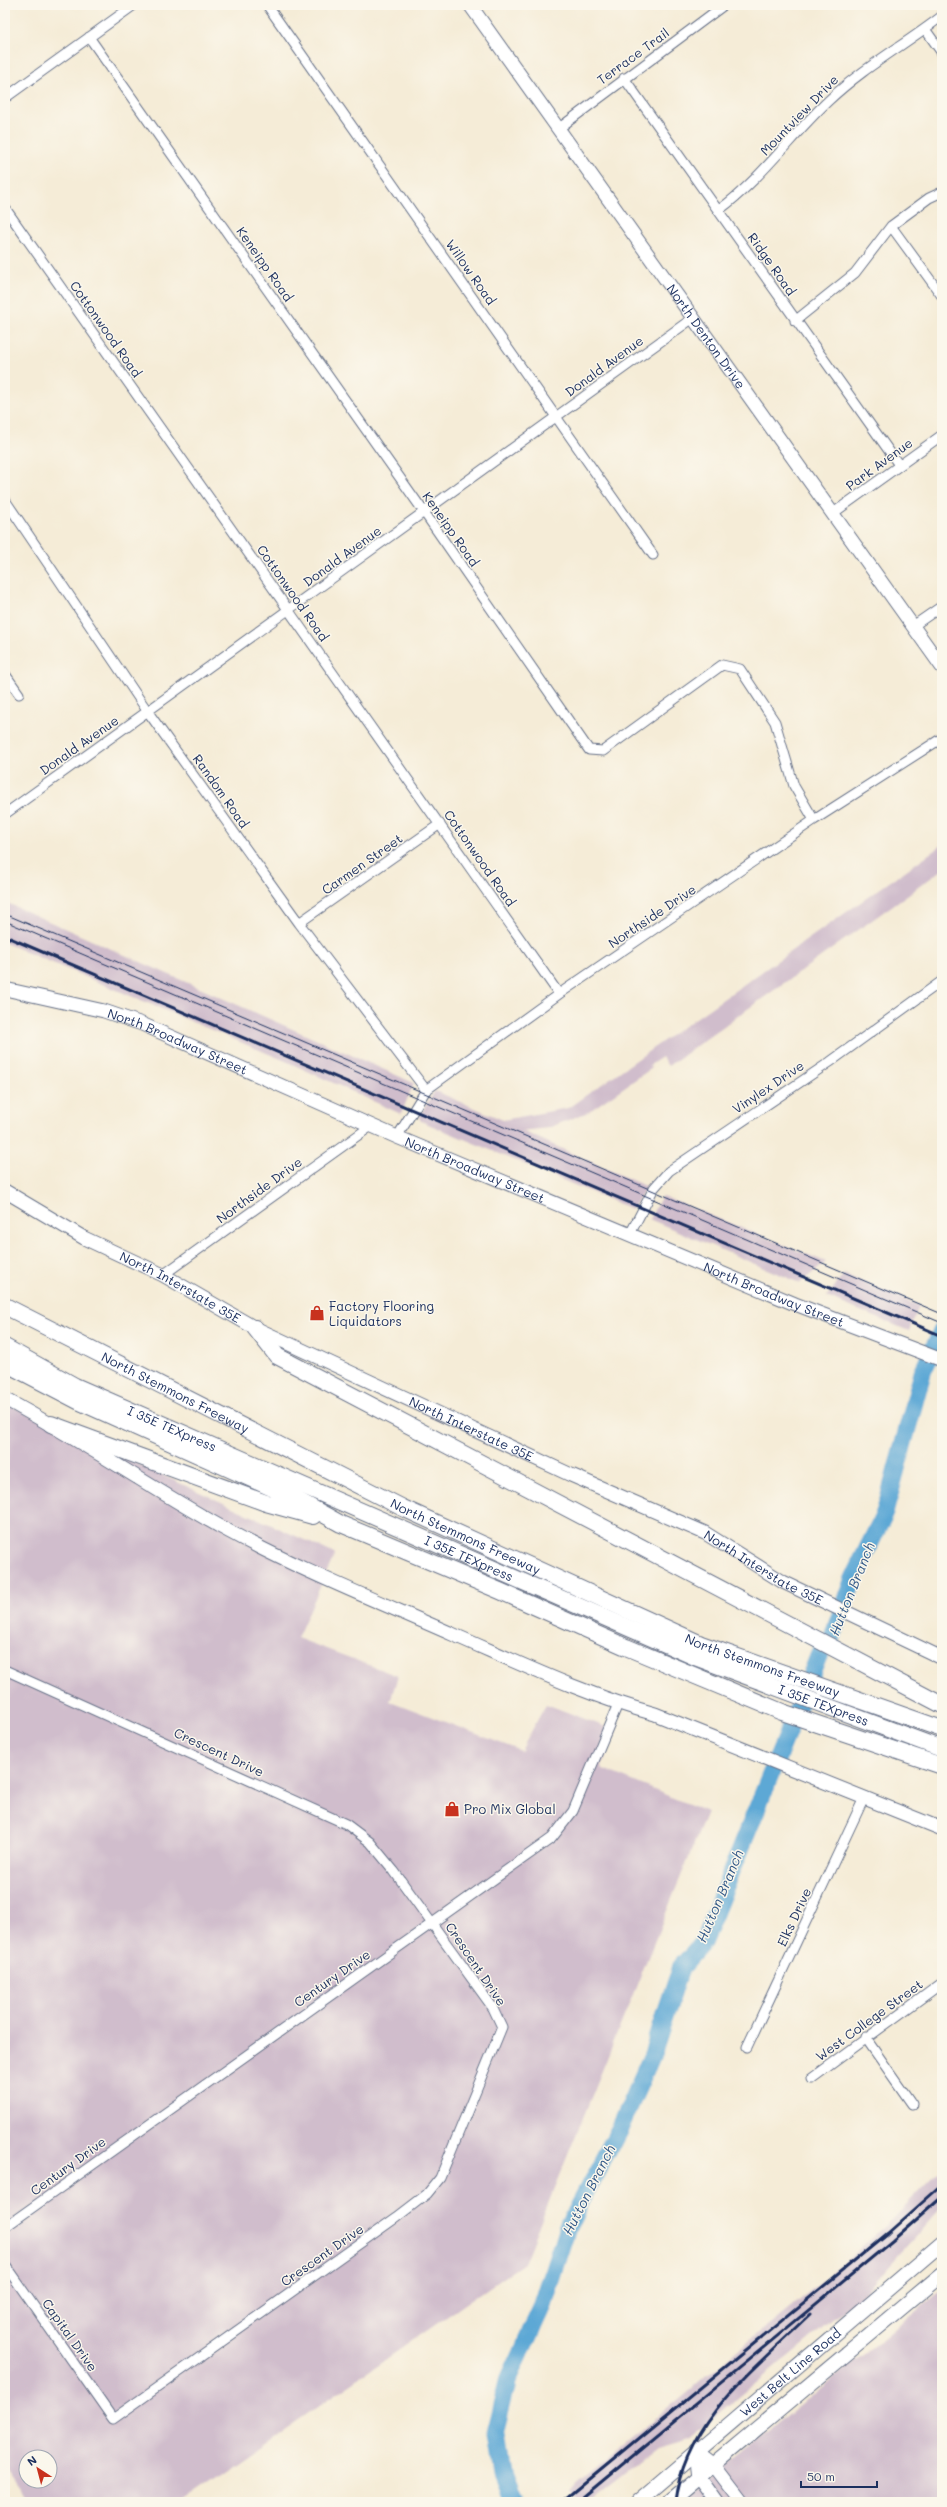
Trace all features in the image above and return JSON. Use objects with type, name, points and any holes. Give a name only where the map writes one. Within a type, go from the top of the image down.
[{"type":"highway","name":"North Stemmons Freeway","points":[[5,1306],[403,1508],[698,1651],[942,1729]]},
{"type":"highway","points":[[255,1328],[277,1356],[724,1592],[942,1705]]},
{"type":"highway","name":"I 35E TEXpress","points":[[5,1347],[75,1386],[698,1651],[942,1749]]},
{"type":"highway","points":[[5,1363],[78,1401],[294,1498],[341,1524],[782,1712],[942,1766]]},
{"type":"highway","points":[[51,1424],[266,1503],[341,1524]]},
{"type":"main road","name":"North Denton Drive","points":[[470,5],[942,667]]},
{"type":"main road","name":"North Broadway Street","points":[[5,989],[104,1011],[142,1024],[397,1137],[795,1304],[897,1341],[942,1360]]},
{"type":"main road","name":"North Interstate 35E","points":[[5,1191],[84,1238],[163,1276],[255,1328],[557,1468],[705,1533],[798,1590],[942,1658]]},
{"type":"main road","points":[[5,1399],[51,1424],[248,1542],[430,1624],[618,1704],[655,1714],[821,1782],[942,1829]]},
{"type":"main road","name":"West Belt Line Road","points":[[638,2502],[696,2451],[942,2243]]},
{"type":"main road","name":"West Belt Line Road","points":[[668,2502],[942,2274]]},
{"type":"main road","points":[[696,2451],[713,2464],[742,2502]]},
{"type":"main road","points":[[696,2451],[699,2477],[717,2502]]},
{"type":"street","points":[[5,98],[134,5]]},
{"type":"street","name":"Willow Road","points":[[267,5],[653,555]]},
{"type":"street","name":"Terrace Trail","points":[[558,129],[624,78],[724,5]]},
{"type":"street","name":"Mountview Drive","points":[[719,210],[744,192],[843,88],[877,59],[925,29],[942,16]]},
{"type":"street","points":[[925,29],[942,53]]},
{"type":"street","name":"Keneipp Road","points":[[89,37],[424,512],[589,750],[603,751],[722,665],[740,669],[775,722],[794,786],[814,820]]},
{"type":"street","name":"Ridge Road","points":[[624,78],[719,210],[795,321],[899,465]]},
{"type":"street","points":[[795,321],[855,273],[891,226],[929,198],[942,192]]},
{"type":"street","name":"Cottonwood Road","points":[[5,208],[559,994]]},
{"type":"street","points":[[891,226],[942,296]]},
{"type":"street","name":"Donald Avenue","points":[[5,814],[693,318]]},
{"type":"street","name":"Park Avenue","points":[[832,514],[942,435]]},
{"type":"street","name":"Random Road","points":[[5,500],[148,712],[299,923],[426,1090]]},
{"type":"street","points":[[913,626],[942,606]]},
{"type":"street","points":[[5,674],[19,694]]},
{"type":"street","name":"Northside Drive","points":[[397,1137],[412,1109],[426,1090],[559,994],[814,820],[942,738]]},
{"type":"street","name":"Carmen Street","points":[[299,923],[440,824]]},
{"type":"street","name":"Vinylex Drive","points":[[630,1234],[654,1188],[670,1171],[830,1062],[942,981]]},
{"type":"street","name":"Northside Drive","points":[[163,1276],[371,1126]]},
{"type":"street","name":"Crescent Drive","points":[[5,1670],[346,1824],[377,1850],[432,1922],[493,2008],[502,2027],[474,2099],[435,2186],[397,2217],[113,2419]]},
{"type":"street","name":"Century Drive","points":[[5,2227],[552,1838],[573,1811],[618,1704]]},
{"type":"street","name":"Elks Drive","points":[[748,2047],[864,1798]]},
{"type":"street","name":"West College Street","points":[[811,2079],[866,2037],[942,1983]]},
{"type":"street","points":[[866,2037],[912,2104]]},
{"type":"street","name":"Capital Drive","points":[[5,2266],[113,2419]]},
{"type":"shaded area","points":[[942,845],[942,870],[668,1066],[662,1057],[650,1065],[652,1068],[588,1112],[548,1128],[522,1131],[647,1187],[632,1209],[421,1121],[419,1117],[435,1091],[503,1120],[568,1108]]},
{"type":"shaded area","points":[[5,902],[414,1083],[401,1114],[288,1062],[5,943]]},
{"type":"shaded area","points":[[662,1196],[826,1262],[800,1283],[649,1219]]},
{"type":"shaded area","points":[[844,1274],[919,1306],[909,1331],[827,1297]]},
{"type":"shaded area","points":[[5,1403],[335,1554],[297,1638],[398,1676],[390,1701],[521,1751],[546,1704],[616,1731],[601,1768],[707,1812],[524,2263],[181,2502],[29,2502],[20,2489],[58,2489],[58,2449],[18,2449],[18,2486],[5,2468]]},
{"type":"shaded area","points":[[942,2169],[942,2207],[868,2289],[846,2309],[688,2439],[657,2448],[588,2502],[577,2502],[568,2491],[851,2257],[891,2221]]},
{"type":"shaded area","points":[[942,2290],[942,2502],[687,2502],[736,2458]]},
{"type":"waterway","name":"Hutton Branch","points":[[515,2502],[510,2496],[502,2476],[495,2432],[508,2380],[541,2309],[567,2228],[620,2128],[653,2053],[681,1967],[703,1942],[821,1650],[831,1641],[855,1574],[884,1515],[923,1371],[942,1330]]},
{"type":"tram line","points":[[5,914],[942,1314]]},
{"type":"tram line","points":[[5,921],[942,1323]]},
{"type":"railway","points":[[5,936],[942,1336]]},
{"type":"railway","points":[[562,2502],[888,2233],[942,2185]]},
{"type":"railway","points":[[577,2502],[892,2241],[942,2197]]},
{"type":"railway","points":[[675,2502],[681,2473],[693,2446],[708,2421],[746,2376],[810,2315]]},
{"type":"place","name":"Factory Flooring Liquidators","points":[[317,1313]]},
{"type":"place","name":"Pro Mix Global","points":[[452,1809]]}]
